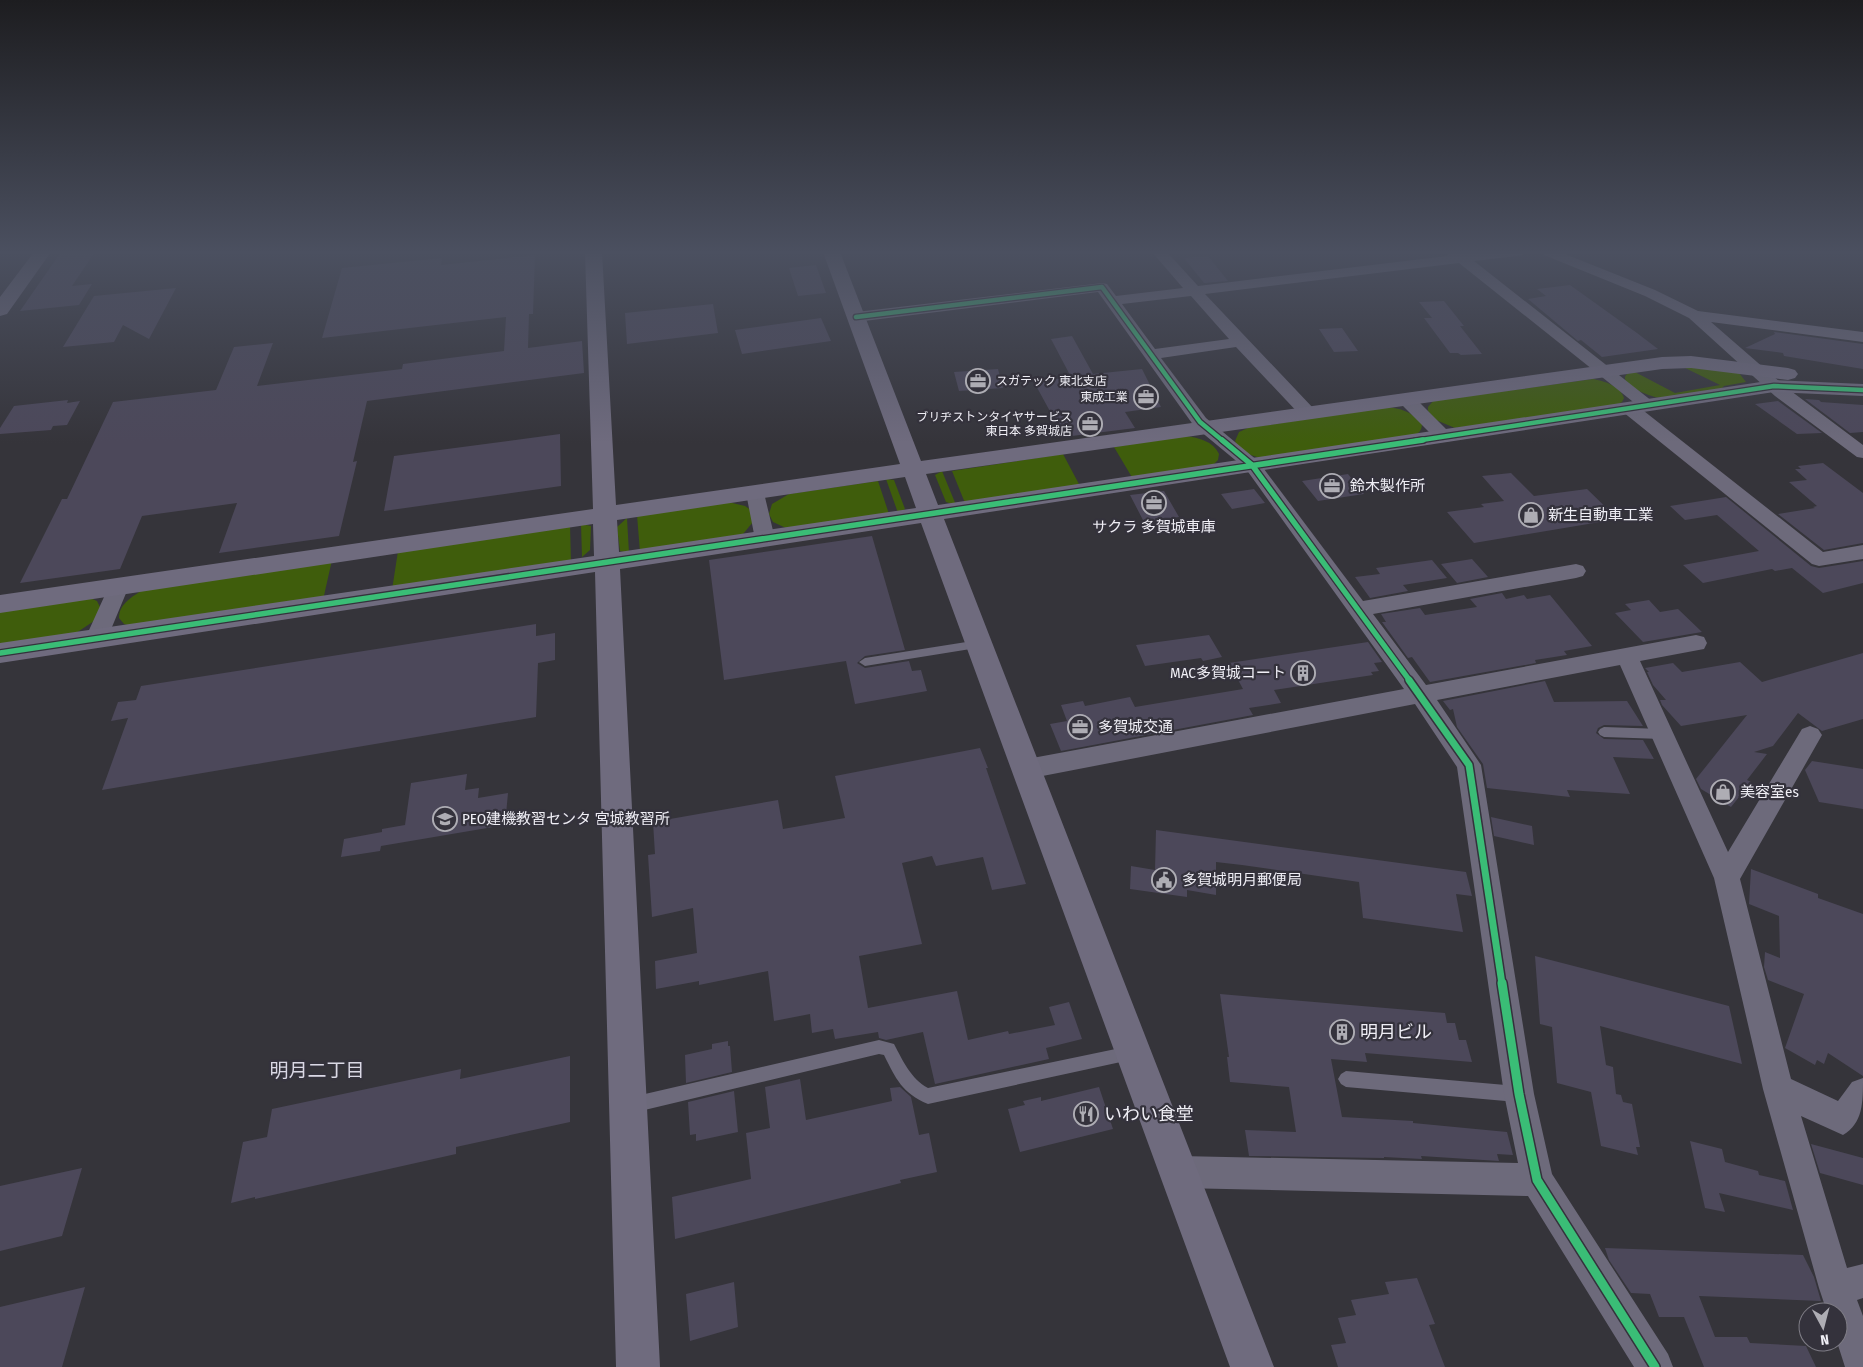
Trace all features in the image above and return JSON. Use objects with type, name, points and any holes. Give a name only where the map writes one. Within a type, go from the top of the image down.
[{"type":"street","points":[[596,316],[608,563],[638,1367]]},
{"type":"street","points":[[856,316],[1252,1367]]},
{"type":"street","points":[[1124,316],[1207,429],[1252,466],[1420,694],[1469,765],[1519,1094],[1537,1180],[1655,1367]]},
{"type":"street","points":[[1216,316],[1308,413]]},
{"type":"street","points":[[1533,316],[1603,371],[1639,407],[1819,559],[1860,554]]},
{"type":"street","points":[[1695,316],[1754,370],[1774,386],[1855,441],[1863,453]]},
{"type":"street","points":[[1700,316],[1863,337]]},
{"type":"street","points":[[1152,354],[1240,342]]},
{"type":"street","points":[[0,604],[913,469],[1207,429],[1662,362],[1691,362],[1815,378],[1863,381]]},
{"type":"street","points":[[0,653],[1774,386],[1863,390]]},
{"type":"street","points":[[1406,399],[1444,437]]},
{"type":"street","points":[[755,493],[764,539]]},
{"type":"street","points":[[1358,609],[1576,571]]},
{"type":"street","points":[[96,638],[119,586]]},
{"type":"street","points":[[1027,769],[1696,643]]},
{"type":"street","points":[[1627,657],[1727,878],[1778,1089],[1849,1284],[1863,1367]]},
{"type":"street","points":[[1727,878],[1810,735]]},
{"type":"street","points":[[1778,1089],[1843,1120],[1863,1093]]},
{"type":"street","points":[[1180,1172],[1537,1180]]},
{"type":"lane","points":[[865,662],[979,644]]},
{"type":"lane","points":[[1604,732],[1662,734]]},
{"type":"lane","points":[[628,1106],[879,1047],[889,1049],[912,1088],[918,1093],[928,1096],[1134,1052]]},
{"type":"lane","points":[[1346,1079],[1519,1094]]},
{"type":"green space","points":[[1681,366],[1739,373],[1746,382],[1724,386],[1720,390],[1661,398],[1641,392],[1625,379],[1626,375],[1633,371],[1675,393],[1720,385]]},
{"type":"green space","points":[[1593,379],[1616,387],[1624,398],[1622,402],[1617,405],[1455,428],[1436,420],[1428,411],[1428,407],[1433,401]]},
{"type":"green space","points":[[1386,407],[1410,413],[1422,423],[1420,431],[1413,436],[1260,458],[1242,450],[1235,441],[1239,432],[1248,428]]},
{"type":"green space","points":[[1186,436],[1201,439],[1213,446],[1219,454],[1218,460],[1214,464],[1133,479],[1114,447]]},
{"type":"green space","points":[[1063,454],[1080,486],[965,503],[952,471]]},
{"type":"green space","points":[[942,471],[956,505],[946,502],[935,475]]},
{"type":"green space","points":[[886,479],[894,480],[905,509],[898,513]]},
{"type":"green space","points":[[878,481],[889,514],[786,528],[773,522],[769,514],[772,504],[789,494]]},
{"type":"green space","points":[[728,502],[745,506],[751,510],[753,522],[743,534],[640,552],[637,515]]},
{"type":"green space","points":[[627,518],[629,553],[620,551],[617,527]]},
{"type":"green space","points":[[581,524],[591,526],[590,550],[582,557]]},
{"type":"green space","points":[[570,525],[571,562],[392,590],[398,551]]},
{"type":"green space","points":[[332,560],[323,600],[130,626],[124,624],[119,618],[119,613],[123,606],[129,599],[141,591]]},
{"type":"green space","points":[[90,598],[97,601],[100,607],[94,621],[73,635],[0,649],[0,608]]},
{"type":"building","points":[[82,316],[161,316],[149,339],[123,325],[114,342],[63,347]]},
{"type":"building","points":[[328,316],[529,316],[528,348],[582,341],[584,373],[367,401],[353,462],[357,461],[339,536],[219,553],[237,503],[142,516],[120,569],[20,583],[62,499],[67,499],[113,402],[216,390],[234,347],[273,343],[257,386],[402,369],[403,364],[504,351],[506,317],[322,338]]},
{"type":"building","points":[[625,316],[715,316],[718,333],[627,344]]},
{"type":"building","points":[[1430,316],[1456,316],[1464,326],[1460,326],[1482,354],[1461,355],[1450,353],[1424,318],[1432,318]]},
{"type":"building","points":[[1548,316],[1613,316],[1658,349],[1602,357],[1581,340],[1578,341]]},
{"type":"building","points":[[821,318],[831,341],[742,354],[735,330]]},
{"type":"building","points":[[1342,328],[1358,351],[1334,352],[1319,329]]},
{"type":"building","points":[[1774,332],[1863,344],[1863,369],[1784,356],[1783,353],[1745,348],[1775,334]]},
{"type":"building","points":[[1072,336],[1093,374],[1142,369],[1161,407],[1125,412],[1135,428],[1064,437],[1034,382],[1071,377],[1051,339]]},
{"type":"building","points":[[998,369],[1003,388],[959,391],[954,372]]},
{"type":"building","points":[[1805,399],[1863,405],[1863,432],[1850,433]]},
{"type":"building","points":[[68,400],[67,403],[80,401],[67,425],[53,426],[51,430],[0,434],[0,428],[14,406]]},
{"type":"building","points":[[1778,401],[1822,433],[1797,434],[1755,404]]},
{"type":"building","points":[[560,434],[561,486],[384,511],[394,456]]},
{"type":"building","points":[[1823,463],[1863,493],[1863,543],[1824,550],[1778,514],[1815,508],[1813,507],[1817,506],[1789,482],[1807,480],[1795,469],[1801,469],[1798,466]]},
{"type":"building","points":[[1511,473],[1534,496],[1587,489],[1618,519],[1474,543],[1447,512],[1484,507],[1481,504],[1504,501],[1482,476]]},
{"type":"building","points":[[1348,474],[1364,494],[1318,501],[1302,481]]},
{"type":"building","points":[[1254,489],[1265,503],[1232,509],[1221,494]]},
{"type":"building","points":[[1164,491],[1179,517],[1144,522],[1130,495]]},
{"type":"building","points":[[1726,497],[1811,566],[1819,568],[1863,561],[1863,583],[1823,593],[1792,568],[1775,571],[1772,569],[1703,583],[1683,565],[1759,551],[1717,515],[1685,520],[1670,506]]},
{"type":"building","points":[[872,536],[905,650],[865,656],[857,663],[865,668],[909,661],[912,671],[921,670],[927,691],[855,704],[846,661],[724,680],[709,560]]},
{"type":"building","points":[[1472,559],[1488,577],[1457,583],[1441,564]]},
{"type":"building","points":[[1432,560],[1447,578],[1403,585],[1408,591],[1370,598],[1355,577],[1380,574],[1376,568]]},
{"type":"building","points":[[1502,593],[1506,599],[1524,595],[1527,599],[1550,595],[1592,646],[1564,651],[1567,655],[1535,660],[1536,663],[1430,682],[1412,657],[1408,658],[1382,622],[1386,622],[1381,614],[1420,608],[1425,615],[1477,607],[1470,599]]},
{"type":"building","points":[[1649,600],[1660,612],[1678,609],[1702,632],[1643,642],[1615,613],[1631,610],[1625,604]]},
{"type":"building","points":[[536,624],[536,636],[555,633],[555,660],[538,663],[536,717],[102,790],[128,718],[111,721],[118,702],[136,700],[141,686]]},
{"type":"building","points":[[1209,635],[1222,657],[1203,661],[1201,658],[1145,666],[1136,645]]},
{"type":"building","points":[[1368,642],[1382,662],[1374,663],[1379,671],[1371,672],[1373,675],[1274,690],[1281,703],[1249,708],[1253,715],[1061,751],[1050,724],[1067,721],[1061,705],[1083,701],[1085,706],[1130,697],[1135,707],[1243,689],[1229,663]]},
{"type":"building","points":[[1863,653],[1863,719],[1822,731],[1798,713],[1773,746],[1754,752],[1767,754],[1747,780],[1751,782],[1731,807],[1701,789],[1696,779],[1747,715],[1681,726],[1662,705],[1660,700],[1666,700],[1653,685],[1647,672],[1649,672],[1645,668],[1673,663],[1682,672],[1740,662],[1762,682]]},
{"type":"building","points":[[1545,681],[1554,702],[1627,701],[1643,726],[1604,725],[1598,728],[1596,733],[1604,739],[1643,740],[1654,759],[1613,757],[1630,794],[1567,790],[1570,797],[1487,788],[1483,764],[1457,727],[1453,709],[1450,710],[1443,701]]},
{"type":"building","points":[[980,748],[1026,884],[992,890],[983,857],[936,866],[932,856],[902,863],[922,944],[859,956],[868,1008],[957,991],[968,1040],[1008,1031],[1009,1034],[1055,1025],[1049,1007],[1069,1002],[1082,1039],[1046,1048],[1049,1059],[935,1084],[923,1032],[886,1040],[879,1038],[878,1032],[835,1039],[833,1029],[812,1033],[810,1014],[774,1021],[768,971],[699,985],[699,981],[656,989],[655,961],[697,953],[693,908],[652,917],[648,855],[655,854],[653,822],[778,800],[783,829],[845,818],[835,776]]},
{"type":"building","points":[[1812,761],[1863,769],[1863,809],[1819,802],[1805,770]]},
{"type":"building","points":[[467,774],[465,790],[479,788],[478,798],[508,793],[505,825],[381,846],[380,851],[341,857],[344,839],[382,832],[382,829],[405,825],[411,783]]},
{"type":"building","points":[[1491,817],[1532,826],[1534,845],[1494,836]]},
{"type":"building","points":[[1156,830],[1466,872],[1472,896],[1456,894],[1463,932],[1363,918],[1359,882],[1242,865],[1216,862],[1216,895],[1187,890],[1187,897],[1130,889],[1131,866],[1155,870]]},
{"type":"building","points":[[1751,869],[1818,894],[1818,898],[1863,914],[1863,1076],[1828,1053],[1824,1064],[1817,1060],[1815,1065],[1785,1048],[1804,994],[1768,980],[1764,967],[1765,952],[1780,958],[1779,916],[1749,904]]},
{"type":"building","points":[[1535,956],[1729,1006],[1742,1064],[1600,1026],[1606,1065],[1613,1067],[1616,1094],[1621,1095],[1623,1102],[1632,1104],[1640,1147],[1636,1147],[1638,1155],[1601,1146],[1591,1092],[1557,1083],[1552,1027],[1540,1024]]},
{"type":"building","points":[[1220,994],[1445,1013],[1447,1023],[1455,1023],[1459,1040],[1466,1040],[1472,1062],[1365,1053],[1367,1062],[1331,1059],[1342,1117],[1413,1121],[1413,1123],[1507,1132],[1513,1155],[1497,1154],[1499,1161],[1421,1156],[1422,1159],[1249,1156],[1245,1130],[1296,1132],[1289,1087],[1230,1082],[1227,1057],[1229,1057]]},
{"type":"building","points":[[728,1041],[732,1072],[686,1083],[685,1055],[712,1049],[712,1044]]},
{"type":"building","points":[[570,1056],[570,1122],[456,1147],[456,1154],[231,1203],[243,1142],[267,1137],[272,1109],[461,1069],[460,1079]]},
{"type":"building","points":[[800,1079],[806,1120],[892,1101],[890,1088],[900,1087],[911,1097],[919,1135],[929,1133],[937,1172],[900,1180],[901,1183],[675,1239],[672,1197],[751,1179],[746,1133],[770,1128],[765,1087]]},
{"type":"building","points":[[1099,1087],[1113,1129],[1020,1152],[1008,1109],[1025,1105],[1023,1101],[1041,1097],[1041,1101]]},
{"type":"building","points":[[734,1091],[738,1132],[696,1141],[696,1134],[690,1135],[688,1102]]},
{"type":"building","points":[[1690,1141],[1722,1149],[1725,1162],[1758,1171],[1759,1175],[1785,1181],[1793,1210],[1719,1193],[1725,1212],[1705,1208]]},
{"type":"building","points":[[1811,1144],[1863,1158],[1863,1185],[1820,1173]]},
{"type":"building","points":[[82,1168],[62,1236],[0,1251],[0,1186]]},
{"type":"building","points":[[1605,1248],[1803,1255],[1814,1277],[1821,1301],[1699,1296],[1715,1337],[1747,1337],[1750,1343],[1798,1346],[1798,1352],[1809,1352],[1816,1367],[1704,1367],[1684,1317],[1659,1317],[1650,1294],[1631,1293],[1609,1260]]},
{"type":"building","points":[[1417,1278],[1435,1324],[1429,1325],[1445,1367],[1338,1367],[1331,1345],[1346,1343],[1338,1318],[1356,1315],[1351,1300],[1389,1294],[1385,1282]]},
{"type":"building","points":[[734,1282],[738,1327],[690,1341],[686,1294]]},
{"type":"building","points":[[85,1287],[62,1367],[0,1367],[0,1307]]},
{"type":"cycle path","points":[[856,317],[866,316]]},
{"type":"cycle path","points":[[1123,316],[1200,422],[1252,465],[1420,694],[1469,765],[1519,1094],[1537,1180],[1655,1367]]},
{"type":"cycle path","points":[[0,653],[1774,386],[1863,390]]},
{"type":"place","name":"スガテック 東北支店","points":[[978,381]]},
{"type":"place","name":"東成工業","points":[[1146,397]]},
{"type":"place","name":"ブリヂストンタイヤサービス 東日本 多賀城店","points":[[1090,424]]},
{"type":"place","name":"鈴木製作所","points":[[1332,486]]},
{"type":"place","name":"サクラ 多賀城車庫","points":[[1154,503]]},
{"type":"place","name":"新生自動車工業","points":[[1531,515]]},
{"type":"place","name":"MAC多賀城コート","points":[[1303,673]]},
{"type":"place","name":"多賀城交通","points":[[1080,727]]},
{"type":"place","name":"美容室es","points":[[1723,792]]},
{"type":"place","name":"PEO建機教習センタ 宮城教習所","points":[[445,819]]},
{"type":"place","name":"多賀城明月郵便局","points":[[1164,880]]},
{"type":"place","name":"明月ビル","points":[[1342,1032]]},
{"type":"place","name":"いわい食堂","points":[[1086,1114]]},
{"type":"district","name":"明月二丁目","points":[[317,1070]]}]
